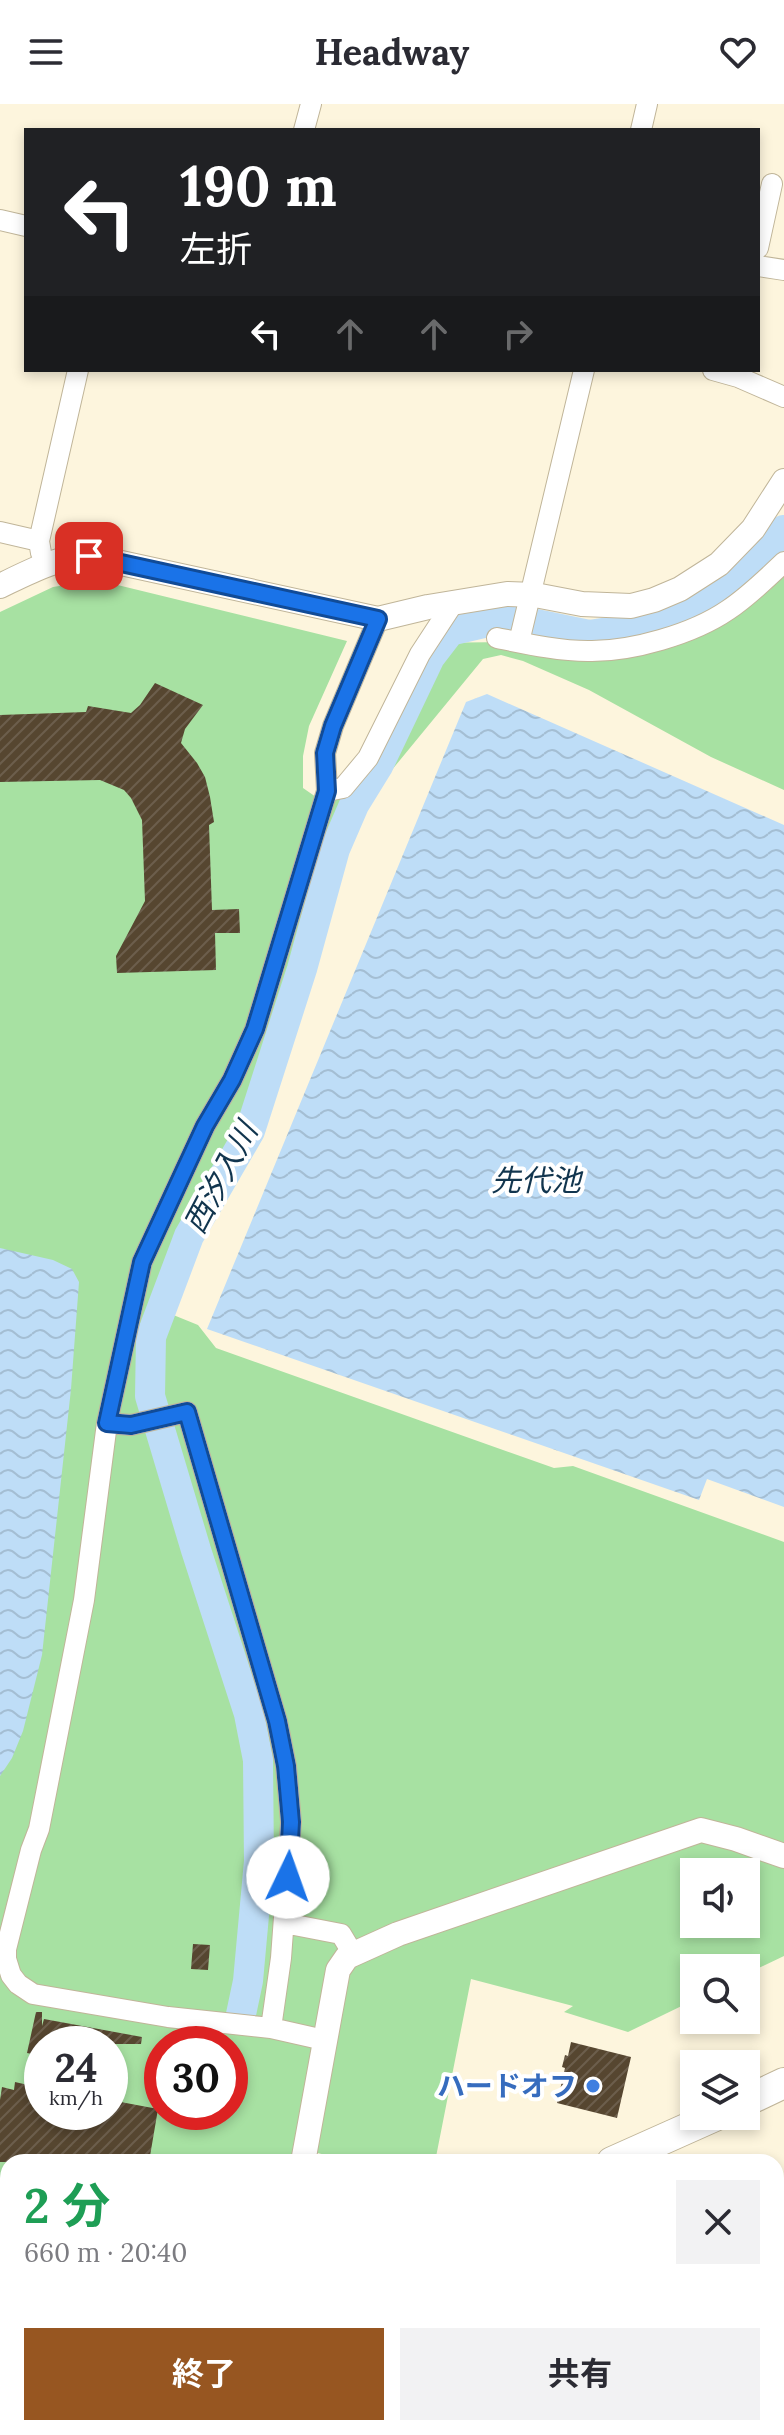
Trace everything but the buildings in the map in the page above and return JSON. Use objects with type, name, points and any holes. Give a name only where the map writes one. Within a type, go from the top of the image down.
[{"type":"main road","points":[[760,2094],[784,2083]]},
{"type":"main road","points":[[630,2154],[684,2130]]},
{"type":"street","points":[[305,128],[311,104]]},
{"type":"street","points":[[641,128],[647,104]]},
{"type":"street","points":[[760,238],[771,183]]},
{"type":"street","points":[[0,220],[24,226]]},
{"type":"street","points":[[760,266],[784,270]]},
{"type":"street","points":[[44,565],[39,541],[78,372]]},
{"type":"street","points":[[519,642],[584,372]]},
{"type":"street","points":[[720,372],[784,397]]},
{"type":"street","points":[[0,586],[44,565],[89,556],[378,619],[507,594],[529,601],[631,606],[680,589],[719,564],[753,529],[784,481]]},
{"type":"street","points":[[0,532],[39,541]]},
{"type":"street","points":[[497,638],[588,651],[642,645],[698,626],[725,613],[784,562]]},
{"type":"street","points":[[327,791],[343,788],[368,758],[420,654],[454,602]]},
{"type":"street","points":[[324,2040],[271,2028],[168,2017],[33,1994],[6,1979],[6,1949],[39,1829],[84,1600],[107,1423],[142,1262],[205,1126],[232,1080],[255,1029],[327,791],[325,753],[333,726],[378,619]]},
{"type":"street","points":[[107,1423],[131,1425],[187,1412],[277,1721],[291,1822],[284,1923],[271,2028]]},
{"type":"street","points":[[304,2154],[338,1970],[347,1957],[398,1934],[701,1830],[784,1856]]},
{"type":"street","points":[[284,1923],[341,1934],[353,1954]]},
{"type":"green space","points":[[784,573],[784,790],[711,757],[589,690],[523,661],[501,655],[483,659],[336,838],[240,1129],[220,1165],[166,1312],[198,1325],[216,1348],[554,1468],[573,1466],[784,1542],[784,1956],[760,1967],[760,1954],[680,1954],[680,2007],[628,2032],[564,2012],[573,2006],[471,1979],[437,2154],[322,2154],[294,2146],[292,2154],[0,2154],[0,612],[53,587],[97,580],[347,641],[309,726],[303,756],[303,788],[316,797],[358,765],[420,643],[509,642],[622,652],[747,607],[771,589]]},
{"type":"water","name":"先代池","points":[[487,694],[784,825],[784,1507],[707,1479],[699,1500],[207,1329],[466,702]]},
{"type":"water","points":[[0,1248],[53,1260],[72,1269],[79,1282],[71,1389],[42,1655],[23,1731],[12,1758],[0,1776]]},
{"type":"waterway","name":"西汐入川","points":[[240,2019],[248,1981],[259,1861],[258,1760],[249,1714],[150,1396],[151,1337],[189,1236],[250,1131],[302,969],[335,849],[354,805],[378,766],[430,657],[450,631],[512,619],[589,635],[654,625],[691,613],[722,595],[750,572],[784,530]]},
{"type":"place","name":"ハードオフ","points":[[593,2086]]},
{"type":"route","points":[[89,556],[378,619],[333,726],[325,753],[327,791],[255,1029],[232,1080],[205,1126],[142,1262],[107,1423],[131,1425],[187,1412],[277,1721],[286,1766],[291,1822],[288,1877]]}]
